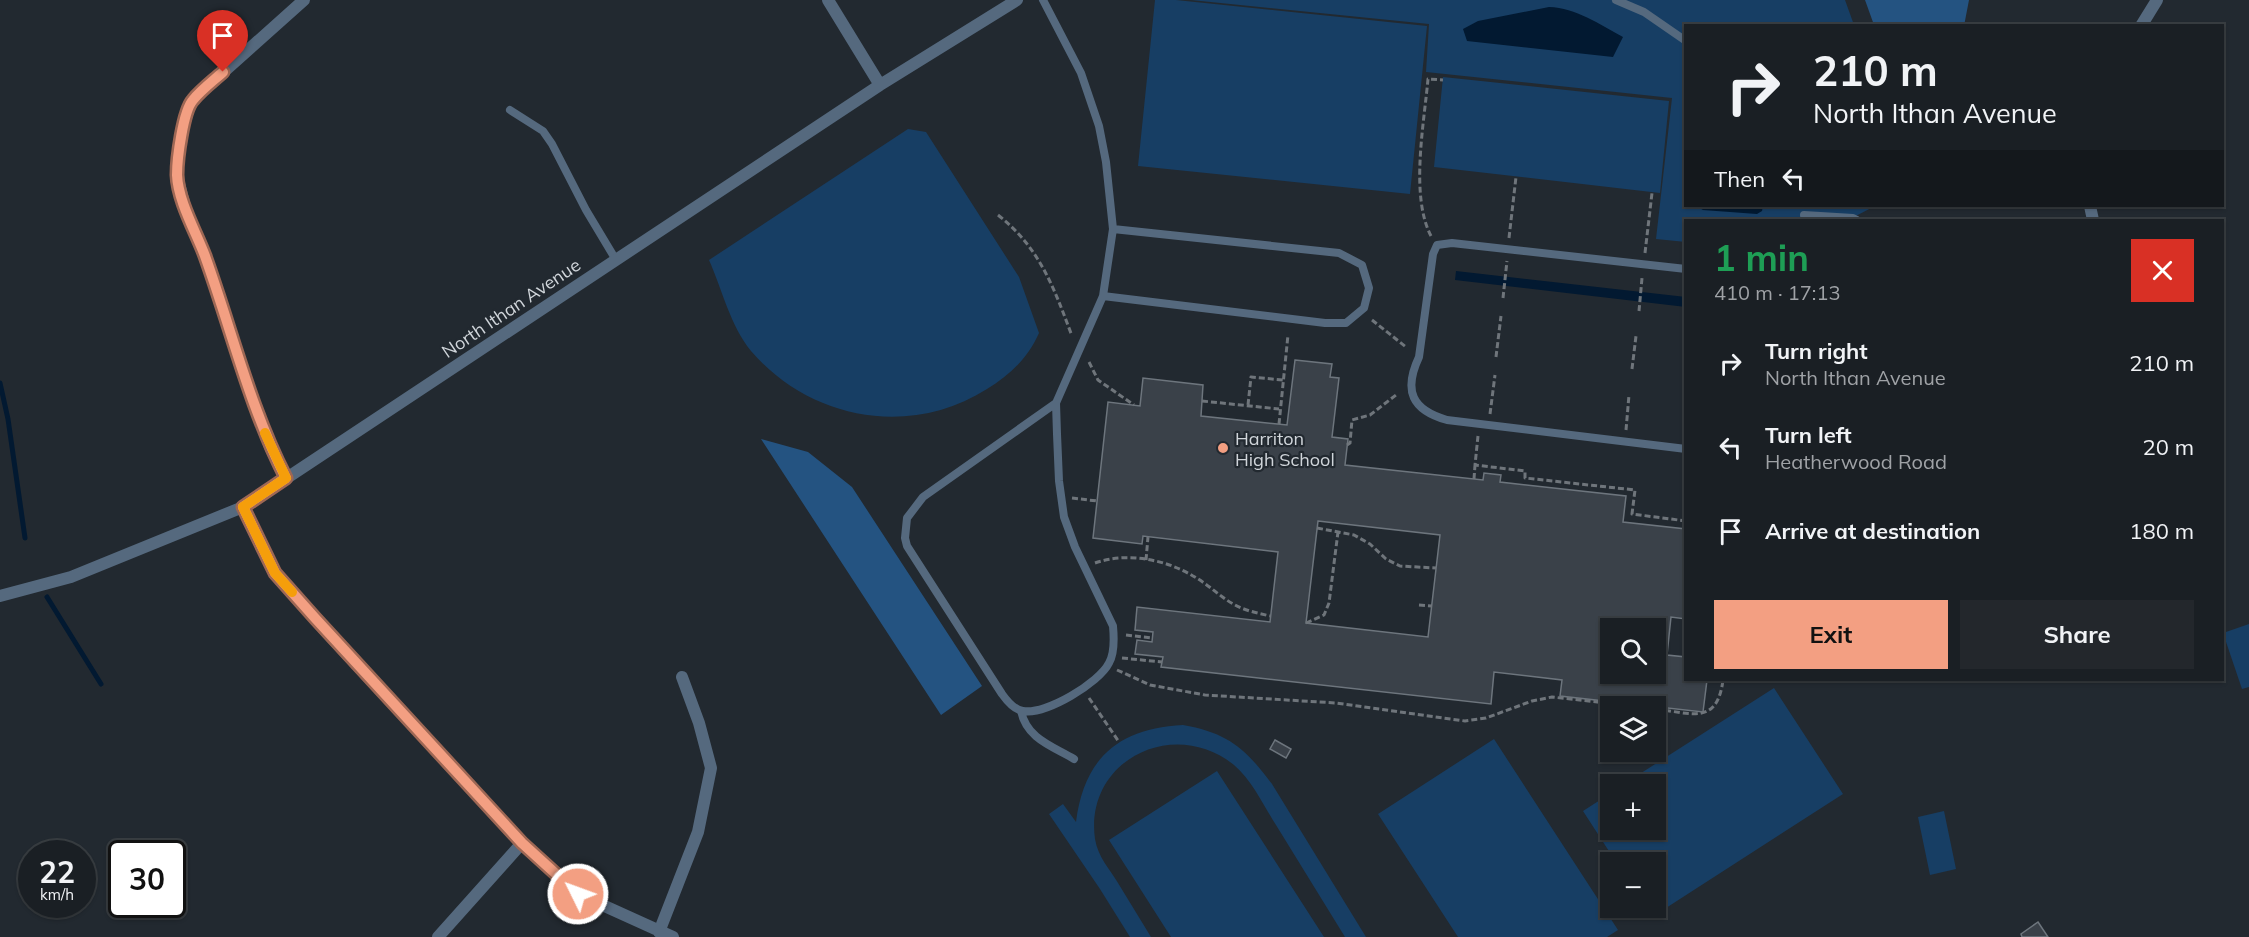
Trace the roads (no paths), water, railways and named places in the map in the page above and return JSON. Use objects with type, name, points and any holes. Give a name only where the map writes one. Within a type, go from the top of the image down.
[{"type":"street","points":[[286,478],[270,447],[242,371],[205,257],[186,210],[177,176],[180,138],[191,101],[304,0]]},
{"type":"street","points":[[828,0],[880,85]]},
{"type":"street","name":"North Ithan Avenue","points":[[0,596],[71,577],[243,507],[880,85],[1017,0]]},
{"type":"street","points":[[2142,24],[2157,0]]},
{"type":"street","points":[[243,507],[275,573],[328,634],[522,843],[578,894],[673,937]]},
{"type":"street","points":[[659,932],[698,832],[711,768],[699,723],[682,677]]},
{"type":"street","points":[[438,937],[522,843]]},
{"type":"lane","points":[[1043,0],[1081,73],[1099,126],[1106,162],[1113,229],[1103,296],[1056,403],[1059,481],[1065,517],[1075,547],[1110,616],[1114,638],[1110,662],[1084,687],[1048,708],[1021,711],[1010,704],[1002,694],[907,546],[904,538],[905,529],[907,518],[923,497],[1056,403]]},
{"type":"lane","points":[[1616,0],[1644,12],[1684,40]]},
{"type":"lane","points":[[510,110],[543,131],[616,260]]},
{"type":"lane","points":[[1805,218],[1855,219]]},
{"type":"lane","points":[[1103,296],[1325,323],[1346,323],[1364,308],[1369,288],[1362,265],[1339,253],[1113,229]]},
{"type":"lane","points":[[1684,269],[1452,243],[1437,245],[1432,254],[1419,357],[1412,373],[1410,388],[1418,406],[1431,416],[1447,420],[1684,449]]},
{"type":"lane","points":[[1021,711],[1024,724],[1030,733],[1074,759]]},
{"type":"waterway","points":[[0,383],[8,419],[25,538]]},
{"type":"waterway","points":[[47,597],[101,684]]},
{"type":"place","name":"Harriton High School","points":[[1223,448]]}]
